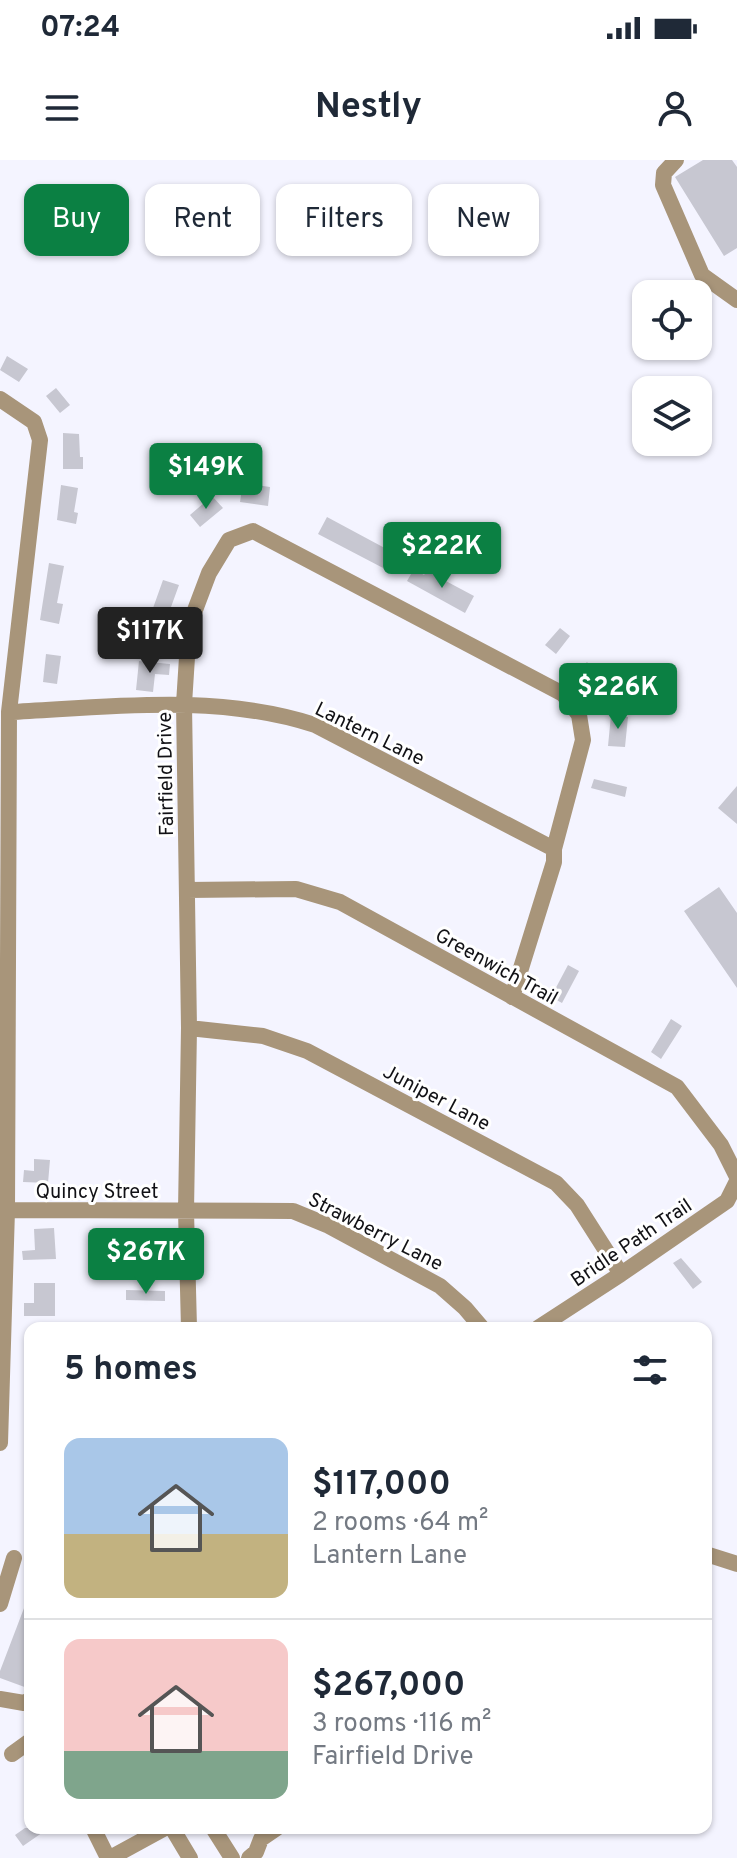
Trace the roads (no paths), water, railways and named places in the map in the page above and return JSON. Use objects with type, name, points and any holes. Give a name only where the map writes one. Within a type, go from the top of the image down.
[{"type":"street","points":[[676,160],[664,173],[663,185],[702,275],[737,300]]},
{"type":"street","points":[[0,399],[34,422],[40,440],[9,712],[7,1210],[0,1443]]},
{"type":"street","name":"Fairfield Drive","points":[[189,1322],[186,1211],[189,1028],[184,704],[189,626],[209,573],[229,540],[253,531],[563,694],[579,715],[583,740],[554,849],[554,862],[512,997]]},
{"type":"street","name":"Lantern Lane","points":[[9,712],[184,704],[282,715],[315,725],[554,849]]},
{"type":"street","name":"Greenwich Trail","points":[[187,890],[296,889],[340,902],[677,1087],[721,1145],[737,1179]]},
{"type":"street","name":"Juniper Lane","points":[[189,1028],[263,1036],[307,1051],[556,1183],[577,1205],[621,1274]]},
{"type":"street","name":"Bridle Path Trail","points":[[547,1322],[727,1201],[737,1179]]},
{"type":"street","name":"Quincy Street","points":[[7,1210],[186,1211]]},
{"type":"street","name":"Strawberry Lane","points":[[186,1211],[293,1211],[327,1225],[440,1286],[477,1322]]},
{"type":"street","points":[[712,1556],[737,1564]]},
{"type":"street","points":[[0,1604],[14,1558]]},
{"type":"street","points":[[0,1699],[24,1703]]},
{"type":"street","points":[[12,1754],[24,1745]]},
{"type":"street","points":[[96,1834],[109,1858],[153,1834]]},
{"type":"street","points":[[167,1834],[190,1858]]},
{"type":"street","points":[[217,1834],[232,1858]]},
{"type":"street","points":[[249,1858],[256,1852],[261,1839],[268,1834]]}]
